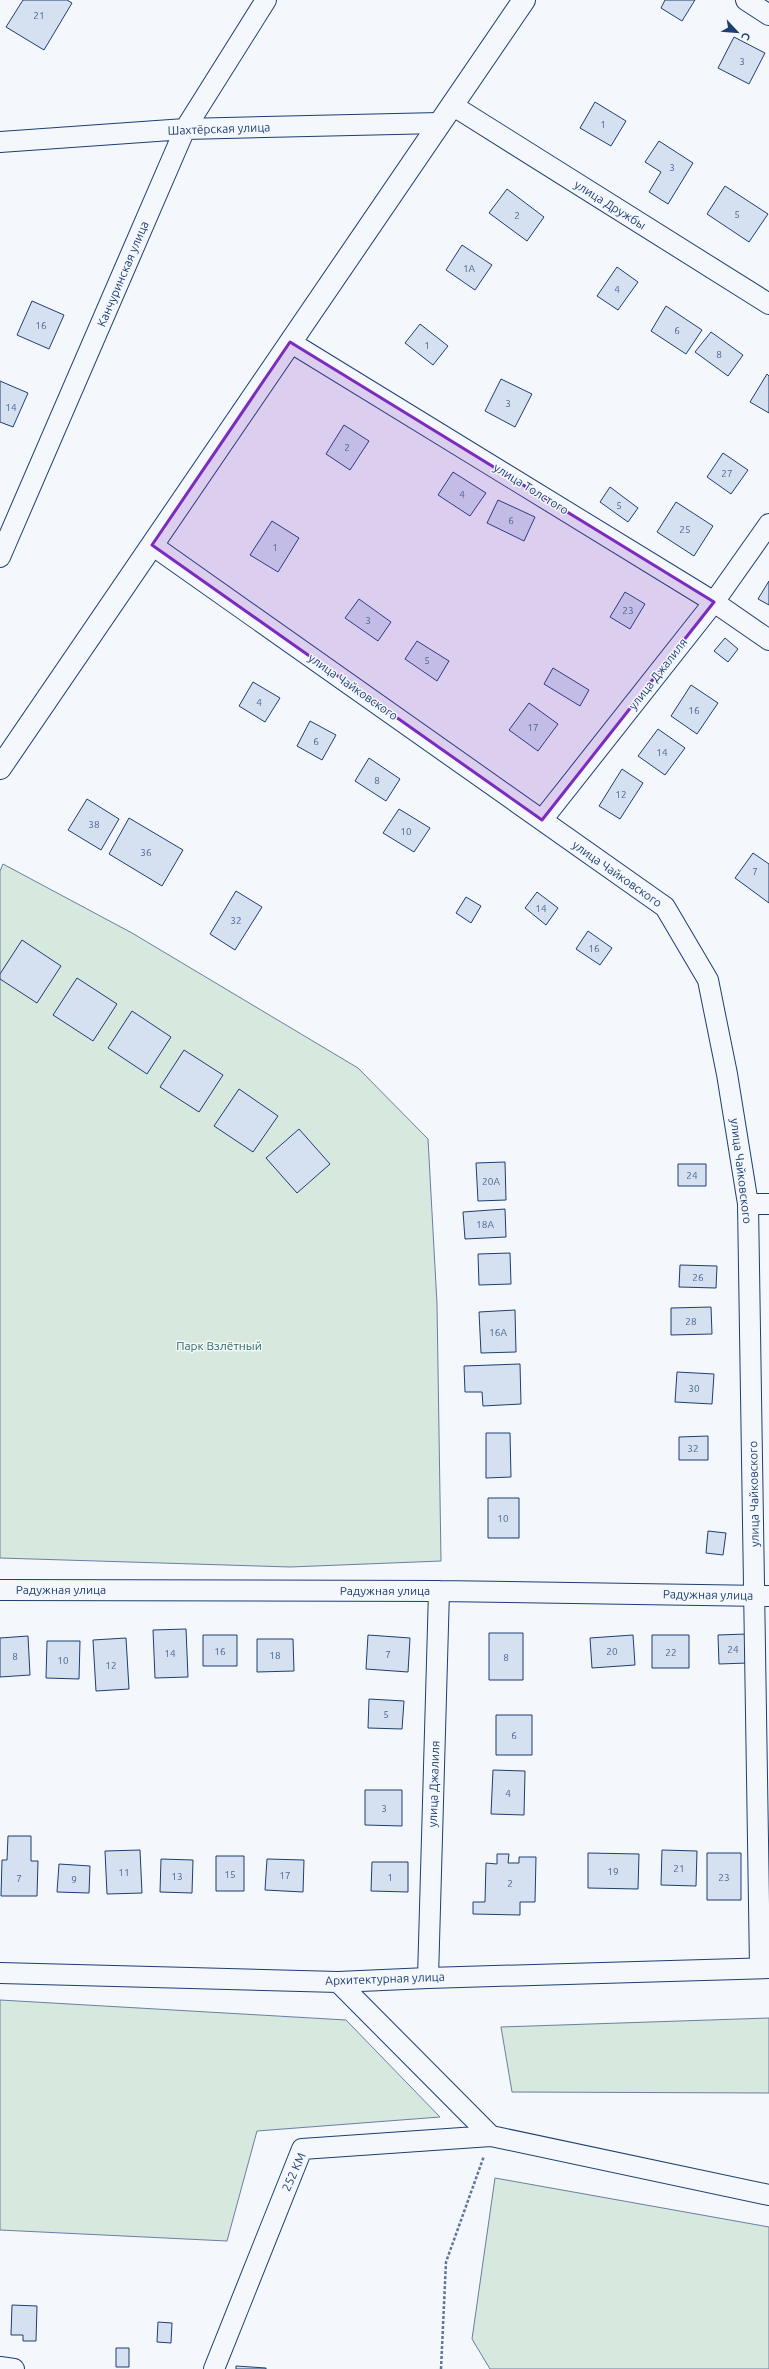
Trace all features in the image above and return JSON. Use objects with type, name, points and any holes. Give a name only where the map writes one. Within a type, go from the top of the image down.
[{"type":"main road","points":[[0,768],[524,0]]},
{"type":"street","name":"Канчуринская улица","points":[[0,557],[185,129],[266,0]]},
{"type":"street","points":[[746,0],[769,15]]},
{"type":"street","name":"улица Дружбы","points":[[452,105],[769,304]]},
{"type":"street","name":"Шахтёрская улица","points":[[0,142],[185,129],[439,123]]},
{"type":"street","name":"улица Толстого","points":[[290,342],[714,602],[769,640]]},
{"type":"street","name":"улица Джалиля","points":[[542,820],[714,602],[769,524]]},
{"type":"street","name":"улица Чайковского","points":[[152,545],[665,907],[708,980],[727,1074],[748,1204],[762,1596],[765,1968]]},
{"type":"street","points":[[748,1204],[769,1204]]},
{"type":"street","name":"Радужная улица","points":[[0,1590],[439,1591],[762,1596]]},
{"type":"street","name":"улица Джалиля","points":[[428,1978],[439,1591]]},
{"type":"street","name":"Архитектурная улица","points":[[0,1973],[338,1982],[765,1968]]},
{"type":"street","points":[[338,1982],[491,2136],[769,2194]]},
{"type":"street","name":"252 КМ","points":[[214,2369],[302,2149],[491,2136]]},
{"type":"street","points":[[0,2367],[14,2369]]},
{"type":"path","points":[[441,2369],[446,2262],[491,2136]]},
{"type":"highlighted area","points":[[290,342],[714,602],[542,820],[152,545]]},
{"type":"green space","name":"Парк Взлётный","points":[[3,864],[132,933],[358,1068],[428,1139],[437,1304],[441,1561],[290,1567],[0,1558],[0,871]]},
{"type":"green space","points":[[0,2000],[346,2020],[440,2117],[257,2131],[227,2241],[0,2230]]},
{"type":"green space","points":[[769,2018],[769,2093],[512,2092],[501,2027]]},
{"type":"green space","points":[[495,2178],[769,2227],[769,2369],[490,2369],[472,2339]]},
{"type":"building","points":[[23,0],[67,0],[72,3],[44,50],[6,27]]},
{"type":"building","points":[[665,0],[695,0],[682,21],[661,8]]},
{"type":"building","points":[[734,37],[765,53],[749,84],[718,68]]},
{"type":"building","points":[[595,102],[626,121],[611,146],[580,128]]},
{"type":"building","points":[[659,141],[693,163],[668,204],[649,192],[661,172],[645,162]]},
{"type":"building","points":[[725,186],[768,214],[749,242],[707,214]]},
{"type":"building","points":[[507,189],[544,217],[527,241],[489,213]]},
{"type":"building","points":[[462,245],[492,265],[475,290],[446,270]]},
{"type":"building","points":[[617,267],[638,282],[618,310],[597,296]]},
{"type":"building","points":[[32,301],[64,315],[49,349],[17,335]]},
{"type":"building","points":[[666,306],[702,330],[686,354],[651,331]]},
{"type":"building","points":[[420,324],[448,346],[433,365],[405,343]]},
{"type":"building","points":[[711,332],[743,355],[728,376],[695,352]]},
{"type":"building","points":[[767,374],[769,376],[769,413],[750,402]]},
{"type":"building","points":[[501,379],[532,394],[515,427],[485,411]]},
{"type":"building","points":[[0,381],[28,393],[13,427],[0,422]]},
{"type":"building","points":[[344,425],[369,441],[350,470],[326,454]]},
{"type":"building","points":[[723,453],[748,470],[731,494],[707,477]]},
{"type":"building","points":[[453,472],[486,493],[470,516],[438,495]]},
{"type":"building","points":[[610,487],[638,508],[628,522],[600,502]]},
{"type":"building","points":[[498,500],[535,517],[524,541],[487,523]]},
{"type":"building","points":[[676,502],[713,526],[694,556],[657,532]]},
{"type":"building","points":[[272,521],[299,538],[278,572],[250,555]]},
{"type":"building","points":[[769,581],[769,605],[758,599]]},
{"type":"building","points":[[625,592],[645,604],[630,629],[610,617]]},
{"type":"building","points":[[359,599],[391,622],[378,641],[345,618]]},
{"type":"building","points":[[725,638],[738,649],[728,662],[714,651]]},
{"type":"building","points":[[417,641],[449,661],[437,681],[405,659]]},
{"type":"building","points":[[553,668],[589,690],[580,706],[544,684]]},
{"type":"building","points":[[253,682],[280,698],[265,722],[239,706]]},
{"type":"building","points":[[691,685],[718,703],[697,734],[671,716]]},
{"type":"building","points":[[529,703],[558,724],[538,751],[509,730]]},
{"type":"building","points":[[310,721],[336,735],[322,760],[297,746]]},
{"type":"building","points":[[658,729],[685,748],[665,775],[638,756]]},
{"type":"building","points":[[369,758],[400,779],[386,801],[355,781]]},
{"type":"building","points":[[622,769],[643,783],[620,819],[599,806]]},
{"type":"building","points":[[87,799],[119,819],[101,850],[68,830]]},
{"type":"building","points":[[399,809],[430,828],[414,852],[383,833]]},
{"type":"building","points":[[129,818],[183,850],[162,886],[109,854]]},
{"type":"building","points":[[753,853],[769,864],[769,903],[735,878]]},
{"type":"building","points":[[236,891],[262,907],[235,950],[210,934]]},
{"type":"building","points":[[537,892],[558,908],[546,925],[525,908]]},
{"type":"building","points":[[466,897],[481,906],[471,923],[456,913]]},
{"type":"building","points":[[588,931],[612,948],[600,965],[576,949]]},
{"type":"building","points":[[22,940],[61,966],[37,1003],[0,979],[0,974]]},
{"type":"building","points":[[77,978],[117,1004],[93,1041],[53,1015]]},
{"type":"building","points":[[132,1011],[171,1037],[147,1074],[108,1048]]},
{"type":"building","points":[[184,1050],[223,1075],[199,1112],[160,1087]]},
{"type":"building","points":[[239,1089],[278,1116],[253,1152],[214,1126]]},
{"type":"building","points":[[299,1129],[330,1164],[297,1193],[266,1158]]},
{"type":"building","points":[[505,1162],[506,1200],[478,1201],[476,1163]]},
{"type":"building","points":[[678,1164],[706,1164],[706,1186],[678,1186]]},
{"type":"building","points":[[505,1209],[506,1237],[465,1239],[463,1212]]},
{"type":"building","points":[[510,1253],[511,1284],[479,1285],[478,1254]]},
{"type":"building","points":[[680,1265],[717,1266],[716,1288],[679,1287]]},
{"type":"building","points":[[711,1307],[712,1334],[671,1335],[671,1308]]},
{"type":"building","points":[[515,1310],[516,1352],[481,1353],[479,1312]]},
{"type":"building","points":[[520,1364],[521,1404],[483,1406],[482,1392],[465,1392],[464,1366]]},
{"type":"building","points":[[677,1372],[714,1374],[712,1404],[675,1402]]},
{"type":"building","points":[[486,1433],[510,1433],[511,1477],[486,1478]]},
{"type":"building","points":[[708,1436],[708,1460],[679,1460],[679,1437]]},
{"type":"building","points":[[488,1498],[519,1498],[519,1538],[488,1538]]},
{"type":"building","points":[[708,1531],[726,1533],[723,1555],[706,1553]]},
{"type":"building","points":[[186,1629],[188,1677],[155,1678],[153,1630]]},
{"type":"building","points":[[489,1633],[523,1633],[523,1680],[489,1680]]},
{"type":"building","points":[[747,1634],[748,1663],[719,1664],[718,1635]]},
{"type":"building","points":[[203,1635],[237,1635],[237,1666],[203,1666]]},
{"type":"building","points":[[368,1635],[410,1638],[408,1672],[366,1669]]},
{"type":"building","points":[[633,1635],[635,1665],[592,1668],[590,1638]]},
{"type":"building","points":[[652,1635],[689,1635],[689,1668],[652,1668]]},
{"type":"building","points":[[28,1636],[30,1675],[0,1677],[0,1638]]},
{"type":"building","points":[[126,1638],[129,1689],[96,1691],[93,1640]]},
{"type":"building","points":[[257,1639],[293,1639],[294,1671],[257,1672]]},
{"type":"building","points":[[47,1641],[80,1641],[79,1679],[46,1678]]},
{"type":"building","points":[[369,1699],[404,1701],[402,1729],[368,1728]]},
{"type":"building","points":[[496,1715],[532,1715],[532,1755],[496,1755]]},
{"type":"building","points":[[493,1770],[525,1771],[524,1815],[491,1814]]},
{"type":"building","points":[[365,1790],[402,1790],[402,1826],[365,1825]]},
{"type":"building","points":[[8,1836],[31,1836],[31,1861],[38,1861],[37,1896],[1,1896],[2,1860],[7,1860]]},
{"type":"building","points":[[140,1850],[142,1893],[107,1894],[105,1851]]},
{"type":"building","points":[[662,1850],[697,1851],[696,1886],[661,1885]]},
{"type":"building","points":[[588,1853],[639,1854],[638,1889],[588,1888]]},
{"type":"building","points":[[707,1853],[741,1853],[741,1900],[707,1900]]},
{"type":"building","points":[[497,1854],[509,1854],[508,1863],[519,1863],[519,1857],[536,1857],[535,1902],[520,1902],[520,1915],[473,1914],[473,1902],[485,1902],[486,1863],[497,1864]]},
{"type":"building","points":[[216,1856],[244,1856],[244,1891],[216,1891]]},
{"type":"building","points":[[161,1859],[193,1860],[192,1893],[160,1892]]},
{"type":"building","points":[[267,1859],[304,1860],[303,1892],[265,1890]]},
{"type":"building","points":[[372,1862],[408,1862],[408,1892],[371,1891]]},
{"type":"building","points":[[59,1864],[90,1866],[89,1893],[57,1892]]},
{"type":"building","points":[[12,2305],[37,2306],[36,2341],[23,2341],[23,2335],[11,2335]]},
{"type":"building","points":[[158,2322],[172,2323],[171,2343],[157,2342]]},
{"type":"building","points":[[116,2348],[129,2348],[129,2367],[116,2367]]},
{"type":"building","points":[[236,2366],[266,2368],[266,2369],[236,2369]]}]
